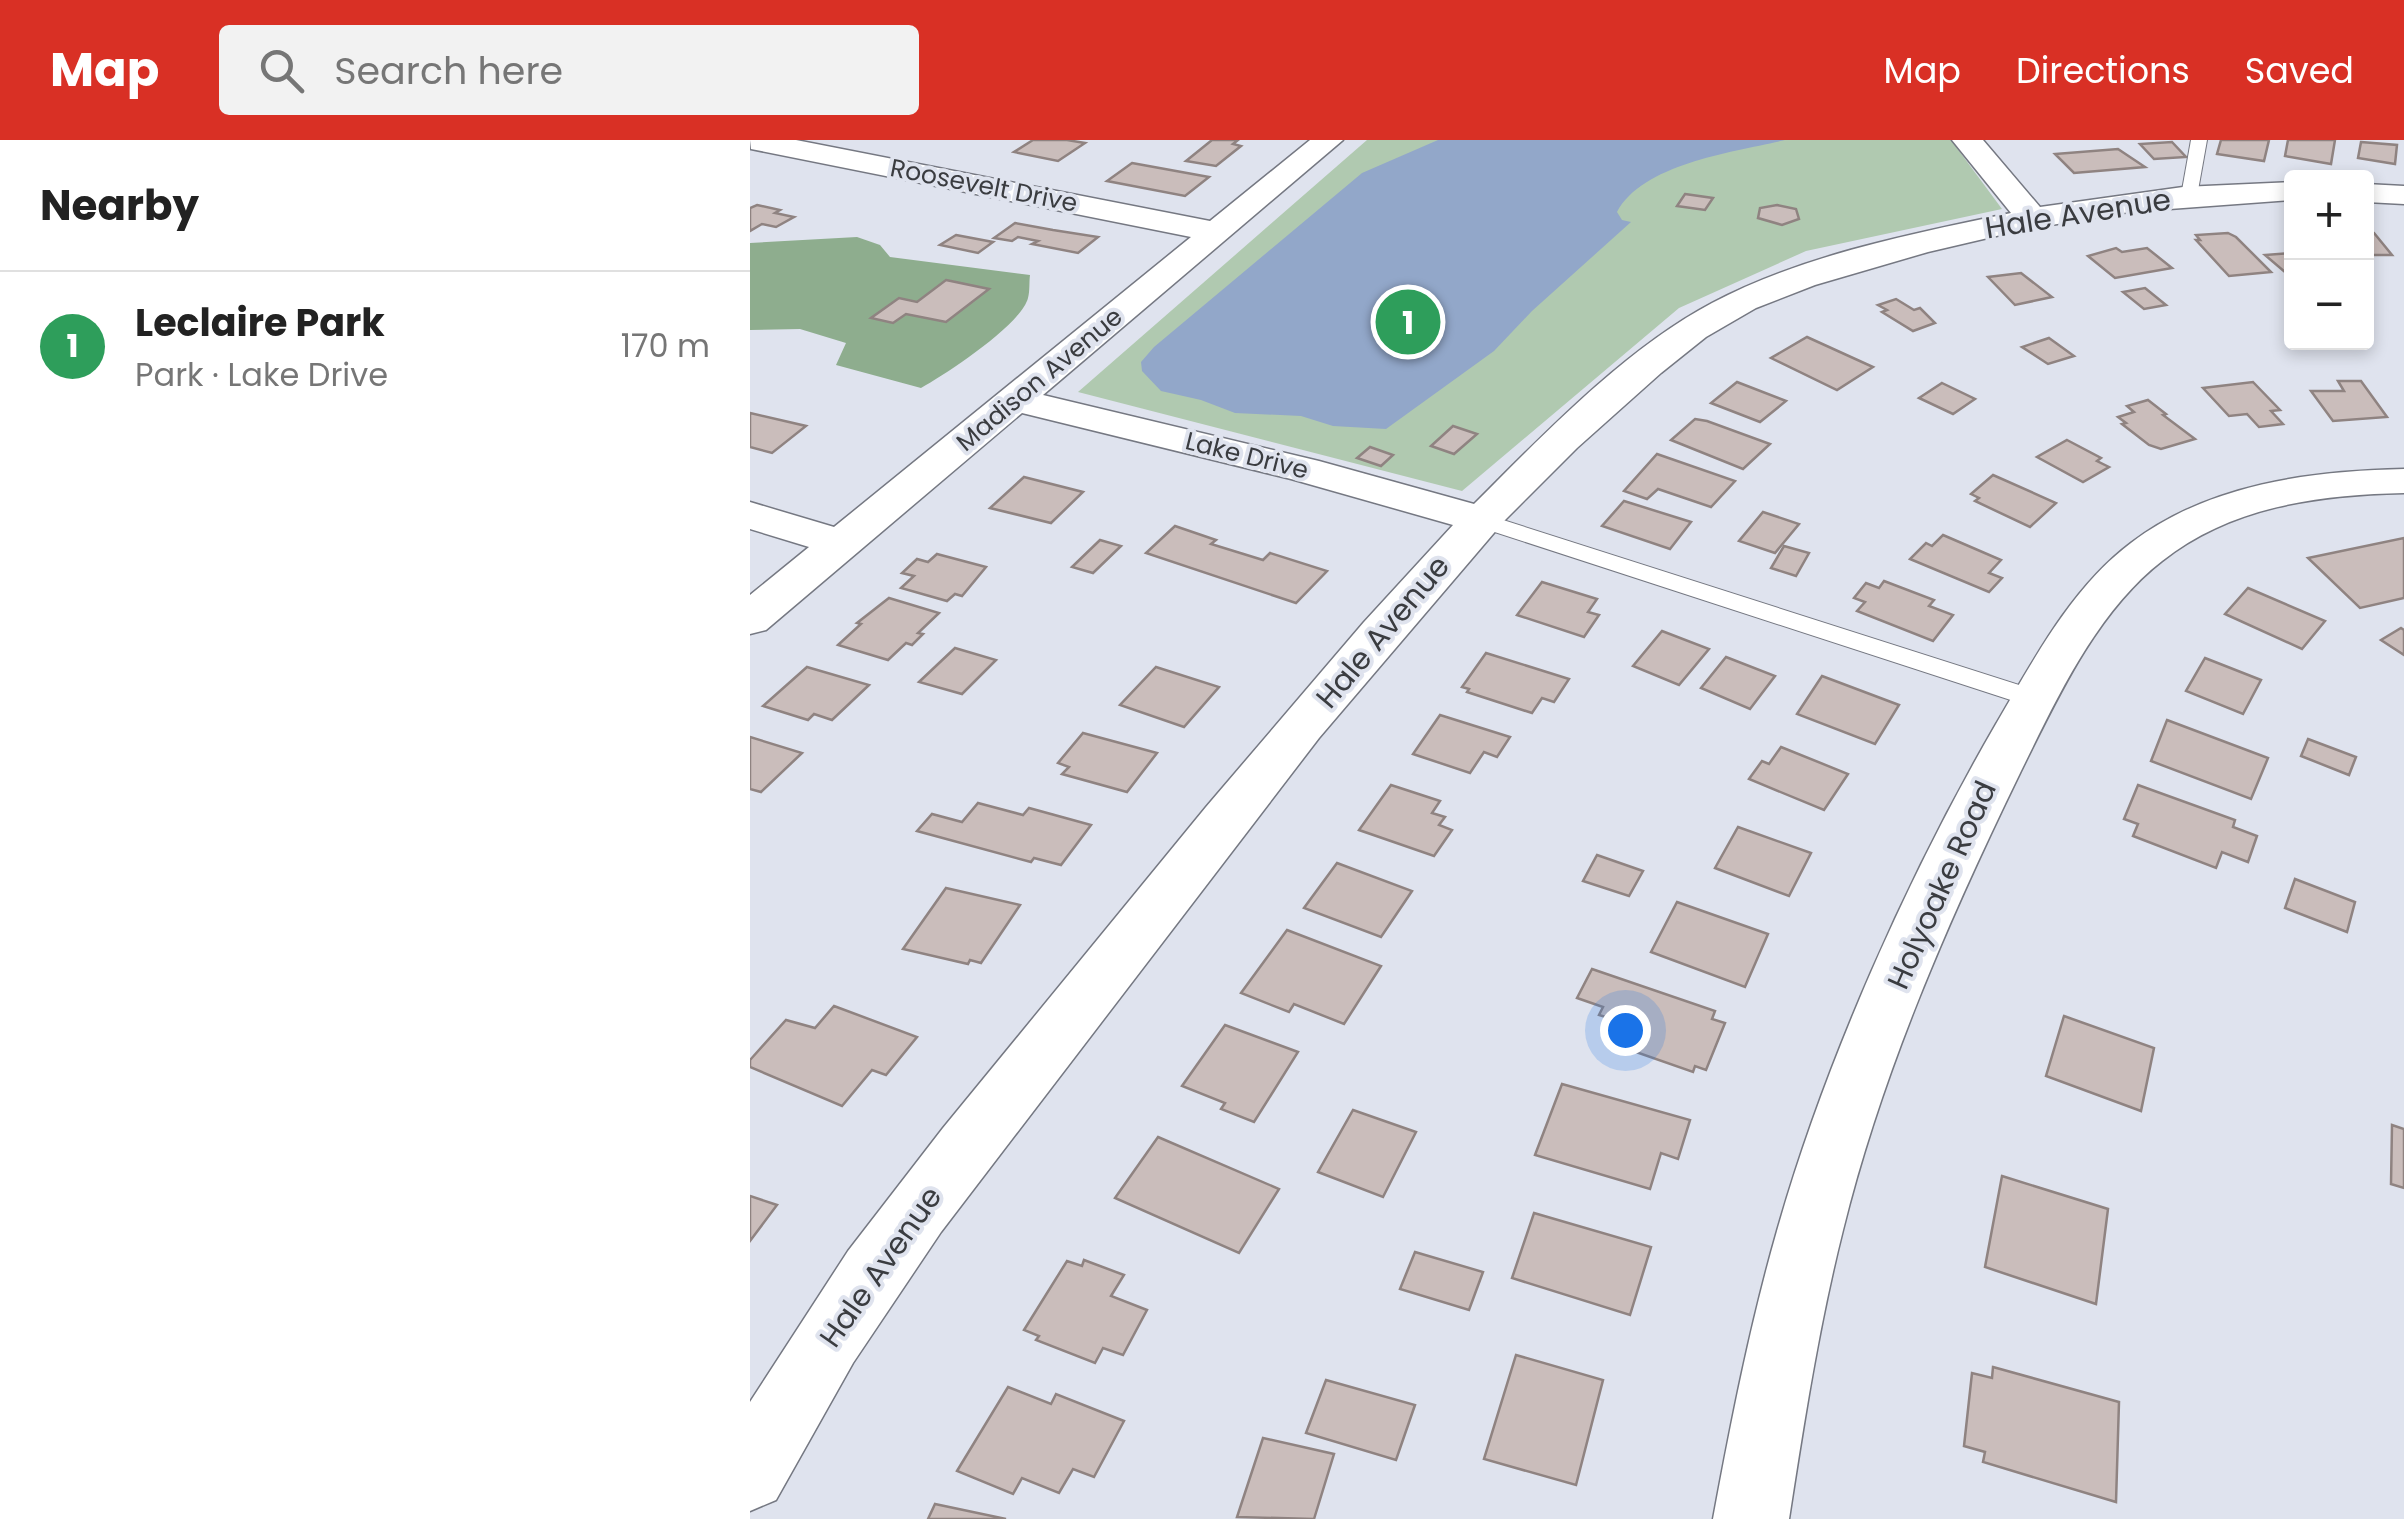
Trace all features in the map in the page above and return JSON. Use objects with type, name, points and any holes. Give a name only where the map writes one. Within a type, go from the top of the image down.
[{"type":"street","name":"Roosevelt Drive","points":[[751,140],[1217,232]]},
{"type":"street","name":"Madison Avenue","points":[[750,619],[1328,140]]},
{"type":"street","points":[[1967,140],[2032,218]]},
{"type":"street","name":"Hale Avenue","points":[[750,1474],[836,1324],[911,1219],[1188,866],[1478,519],[1563,438],[1668,348],[1709,320],[1802,276],[1900,248],[2032,218],[2189,196],[2284,191]]},
{"type":"street","points":[[2374,193],[2404,195]]},
{"type":"street","name":"Lake Drive","points":[[1014,400],[1238,452],[1478,519]]},
{"type":"street","name":"Holyoake Road","points":[[1751,1519],[1773,1385],[1822,1188],[1870,1046],[1992,773],[2035,699],[2109,590],[2144,554],[2189,524],[2281,492],[2346,483],[2404,481]]},
{"type":"street","points":[[750,514],[841,543]]},
{"type":"lane","points":[[2189,196],[2199,140]]},
{"type":"lane","points":[[1478,519],[2035,699]]},
{"type":"green space","points":[[1367,140],[1951,140],[2002,209],[1806,251],[1679,308],[1462,491],[1078,392]]},
{"type":"green space","points":[[857,237],[880,245],[890,257],[1030,275],[1028,298],[998,335],[921,388],[836,365],[846,343],[800,329],[750,330],[750,243]]},
{"type":"water","points":[[1438,140],[1785,140],[1692,162],[1647,182],[1617,212],[1622,220],[1631,222],[1532,311],[1494,351],[1386,429],[1333,426],[1301,416],[1235,413],[1161,391],[1142,371],[1141,362],[1154,347],[1362,173]]},
{"type":"building","points":[[1033,140],[1085,143],[1058,161],[1014,152]]},
{"type":"building","points":[[1212,140],[1238,140],[1233,144],[1241,146],[1216,166],[1186,161]]},
{"type":"building","points":[[2221,140],[2269,140],[2264,161],[2217,154]]},
{"type":"building","points":[[2288,140],[2335,140],[2331,164],[2285,156]]},
{"type":"building","points":[[2172,142],[2186,157],[2154,159],[2140,144]]},
{"type":"building","points":[[2361,142],[2397,145],[2395,164],[2358,158]]},
{"type":"building","points":[[2118,149],[2145,167],[2074,173],[2055,154]]},
{"type":"building","points":[[1132,163],[1209,177],[1185,196],[1107,181]]},
{"type":"building","points":[[1685,194],[1713,198],[1705,210],[1677,206]]},
{"type":"building","points":[[757,205],[794,217],[776,227],[762,224],[750,231],[750,208]]},
{"type":"building","points":[[1777,205],[1796,209],[1799,219],[1782,225],[1758,218],[1760,208]]},
{"type":"building","points":[[1015,223],[1098,237],[1078,253],[1032,244],[1038,241],[1018,237],[1012,241],[994,238]]},
{"type":"building","points":[[2228,233],[2271,272],[2229,276],[2196,240],[2200,240],[2196,235]]},
{"type":"building","points":[[2374,233],[2392,255],[2374,255]]},
{"type":"building","points":[[956,235],[993,242],[978,253],[940,245]]},
{"type":"building","points":[[2116,248],[2122,252],[2147,248],[2172,268],[2115,278],[2088,256]]},
{"type":"building","points":[[2284,254],[2284,271],[2265,255]]},
{"type":"building","points":[[2021,273],[2052,297],[2015,305],[1988,277]]},
{"type":"building","points":[[946,280],[989,289],[946,322],[906,314],[893,323],[871,318],[899,298],[917,302]]},
{"type":"building","points":[[2145,288],[2166,305],[2144,309],[2123,292]]},
{"type":"building","points":[[1896,299],[1914,310],[1920,308],[1935,323],[1913,331],[1882,312],[1887,310],[1878,305]]},
{"type":"building","points":[[1807,337],[1873,367],[1837,390],[1771,358]]},
{"type":"building","points":[[2049,338],[2074,356],[2048,364],[2022,347]]},
{"type":"building","points":[[2338,381],[2361,381],[2387,417],[2333,421],[2311,391],[2344,391]]},
{"type":"building","points":[[1737,382],[1786,401],[1760,422],[1711,403]]},
{"type":"building","points":[[2253,382],[2280,410],[2271,411],[2283,424],[2259,427],[2247,414],[2229,416],[2203,388]]},
{"type":"building","points":[[1942,383],[1975,399],[1953,414],[1919,398]]},
{"type":"building","points":[[2148,400],[2195,439],[2161,449],[2149,445],[2122,424],[2126,423],[2118,417],[2134,412],[2127,406]]},
{"type":"building","points":[[750,413],[806,426],[772,453],[750,447]]},
{"type":"building","points":[[1695,419],[1770,444],[1743,469],[1671,440]]},
{"type":"building","points":[[1453,426],[1477,434],[1454,454],[1431,446]]},
{"type":"building","points":[[2067,440],[2101,458],[2097,461],[2109,467],[2083,482],[2037,457]]},
{"type":"building","points":[[1370,447],[1393,455],[1381,466],[1357,458]]},
{"type":"building","points":[[1657,454],[1735,481],[1711,507],[1658,489],[1647,499],[1624,491]]},
{"type":"building","points":[[1993,475],[2056,503],[2030,527],[1975,501],[1979,498],[1971,494]]},
{"type":"building","points":[[1024,477],[1083,492],[1051,523],[990,508]]},
{"type":"building","points":[[1624,501],[1691,522],[1670,549],[1602,526]]},
{"type":"building","points":[[1763,512],[1799,524],[1775,553],[1739,541]]},
{"type":"building","points":[[1175,526],[1216,540],[1211,544],[1263,560],[1270,553],[1327,571],[1296,603],[1146,553]]},
{"type":"building","points":[[1943,535],[2001,560],[1989,573],[2002,578],[1989,592],[1910,559],[1926,543],[1932,546]]},
{"type":"building","points":[[2404,538],[2404,598],[2360,608],[2308,558]]},
{"type":"building","points":[[1100,540],[1121,546],[1093,573],[1072,567]]},
{"type":"building","points":[[1784,546],[1809,553],[1796,576],[1771,568]]},
{"type":"building","points":[[937,554],[986,567],[962,596],[955,594],[947,601],[901,588],[914,576],[902,573],[917,559],[928,562]]},
{"type":"building","points":[[1884,581],[1934,600],[1929,606],[1953,615],[1933,641],[1857,611],[1865,602],[1854,598],[1866,583],[1879,588]]},
{"type":"building","points":[[1542,582],[1597,599],[1588,612],[1599,615],[1584,637],[1517,615]]},
{"type":"building","points":[[2248,588],[2325,621],[2302,649],[2225,614]]},
{"type":"building","points":[[889,598],[939,613],[918,633],[923,634],[912,645],[906,643],[888,660],[838,645],[861,624],[857,623]]},
{"type":"building","points":[[2401,628],[2404,630],[2404,655],[2381,640]]},
{"type":"building","points":[[1662,631],[1709,649],[1679,685],[1633,666]]},
{"type":"building","points":[[955,648],[996,660],[962,694],[919,682]]},
{"type":"building","points":[[1486,653],[1569,679],[1554,702],[1542,698],[1532,713],[1462,687]]},
{"type":"building","points":[[1726,657],[1775,676],[1750,709],[1701,688]]},
{"type":"building","points":[[2205,658],[2261,680],[2243,714],[2186,691]]},
{"type":"building","points":[[807,667],[869,685],[832,720],[814,714],[808,720],[763,706]]},
{"type":"building","points":[[1156,667],[1219,687],[1184,727],[1120,705]]},
{"type":"building","points":[[1822,676],[1899,705],[1875,744],[1797,714]]},
{"type":"building","points":[[1440,715],[1510,737],[1497,757],[1484,752],[1470,773],[1413,754]]},
{"type":"building","points":[[2167,720],[2268,758],[2251,799],[2151,761]]},
{"type":"building","points":[[1083,733],[1157,753],[1127,792],[1062,774],[1069,767],[1058,763]]},
{"type":"building","points":[[750,737],[802,753],[761,792],[750,789]]},
{"type":"building","points":[[2308,739],[2356,757],[2349,775],[2301,756]]},
{"type":"building","points":[[1781,747],[1848,774],[1824,810],[1749,779],[1762,761],[1769,764]]},
{"type":"building","points":[[1391,785],[1440,801],[1432,813],[1445,817],[1439,825],[1452,830],[1434,856],[1359,830]]},
{"type":"building","points":[[2138,785],[2235,820],[2233,827],[2257,836],[2248,862],[2222,852],[2216,868],[2133,836],[2138,824],[2124,819]]},
{"type":"building","points":[[978,803],[1023,815],[1029,808],[1091,825],[1061,865],[1034,858],[1031,862],[917,831],[932,814],[962,822]]},
{"type":"building","points":[[1738,827],[1811,853],[1789,896],[1715,868]]},
{"type":"building","points":[[1597,855],[1643,871],[1629,896],[1583,881]]},
{"type":"building","points":[[1337,863],[1412,891],[1381,937],[1304,908]]},
{"type":"building","points":[[2295,879],[2355,902],[2347,932],[2285,908]]},
{"type":"building","points":[[946,888],[1020,905],[981,963],[970,960],[968,964],[903,949]]},
{"type":"building","points":[[1677,902],[1768,934],[1745,987],[1651,952]]},
{"type":"building","points":[[1287,930],[1381,966],[1344,1024],[1294,1004],[1289,1012],[1241,993]]},
{"type":"building","points":[[1592,969],[1715,1011],[1712,1019],[1725,1023],[1706,1070],[1695,1066],[1693,1072],[1613,1044],[1619,1031],[1606,1026],[1609,1018],[1599,1015],[1603,1007],[1577,998]]},
{"type":"building","points":[[834,1006],[917,1037],[886,1075],[872,1070],[842,1106],[750,1067],[750,1060],[786,1020],[815,1028]]},
{"type":"building","points":[[2064,1016],[2154,1048],[2141,1111],[2046,1076]]},
{"type":"building","points":[[1225,1025],[1298,1052],[1254,1122],[1221,1109],[1225,1103],[1182,1086]]},
{"type":"building","points":[[1562,1084],[1690,1120],[1678,1159],[1661,1153],[1650,1189],[1535,1155]]},
{"type":"building","points":[[1353,1110],[1416,1132],[1383,1197],[1318,1172]]},
{"type":"building","points":[[2392,1125],[2404,1129],[2404,1188],[2391,1184]]},
{"type":"building","points":[[1158,1137],[1279,1189],[1239,1253],[1115,1198]]},
{"type":"building","points":[[2002,1176],[2108,1209],[2096,1304],[1985,1267]]},
{"type":"building","points":[[750,1196],[777,1205],[750,1241]]},
{"type":"building","points":[[1534,1213],[1651,1247],[1630,1315],[1512,1278]]},
{"type":"building","points":[[1415,1252],[1483,1272],[1469,1310],[1400,1289]]},
{"type":"building","points":[[1084,1260],[1124,1275],[1111,1296],[1147,1310],[1123,1355],[1103,1348],[1095,1363],[1036,1340],[1039,1336],[1024,1330],[1067,1261],[1082,1266]]},
{"type":"building","points":[[1516,1355],[1603,1380],[1576,1485],[1484,1459]]},
{"type":"building","points":[[1993,1367],[2119,1402],[2116,1502],[1983,1462],[1985,1452],[1964,1446],[1972,1373],[1992,1378]]},
{"type":"building","points":[[1326,1380],[1415,1405],[1396,1460],[1306,1433]]},
{"type":"building","points":[[1008,1387],[1051,1404],[1056,1394],[1124,1421],[1094,1477],[1073,1469],[1059,1493],[1022,1478],[1013,1494],[957,1471]]},
{"type":"building","points":[[1263,1438],[1334,1454],[1314,1519],[1237,1517]]},
{"type":"building","points":[[935,1504],[1006,1519],[928,1519]]},
{"type":"place","name":"Leclaire Park","points":[[1408,322]]}]
